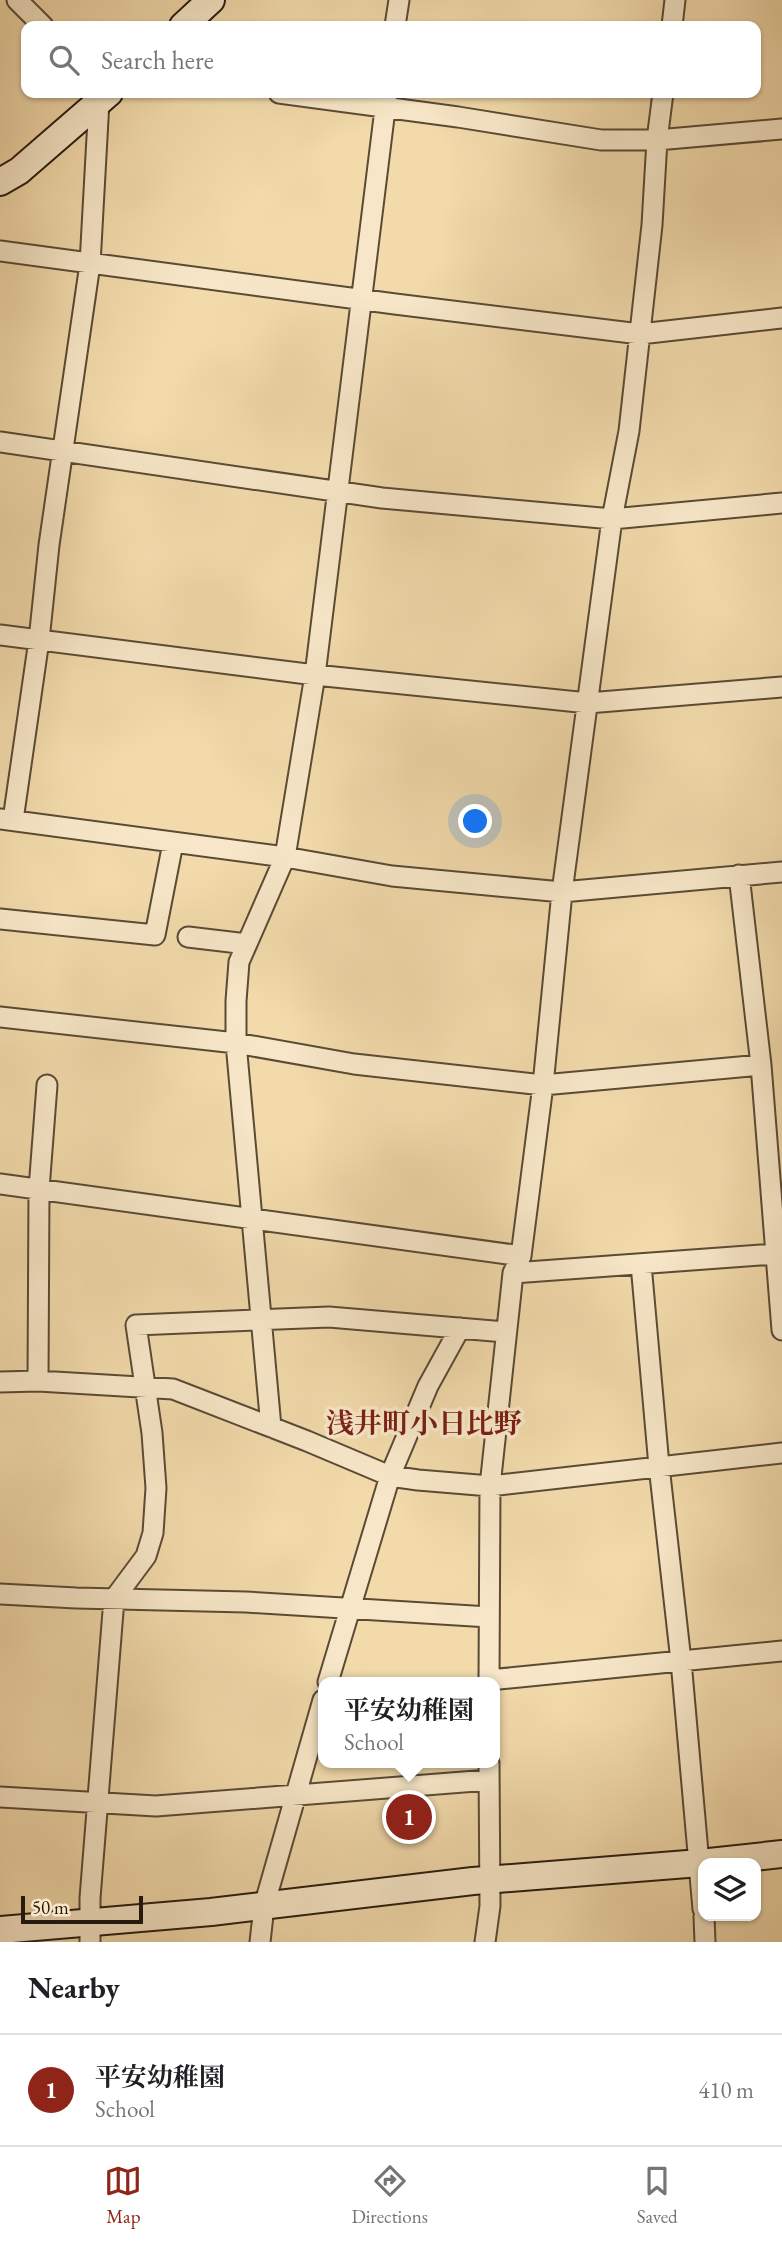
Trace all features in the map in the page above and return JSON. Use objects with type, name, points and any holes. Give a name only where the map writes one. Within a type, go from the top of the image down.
[{"type":"street","points":[[17,0],[38,21]]},
{"type":"street","points":[[188,21],[210,0]]},
{"type":"street","points":[[396,21],[398,0]]},
{"type":"street","points":[[673,21],[675,0]]},
{"type":"street","points":[[6,174],[103,98]]},
{"type":"street","points":[[104,98],[90,264],[49,545],[39,640],[7,820],[285,857],[392,876],[562,892],[782,872]]},
{"type":"street","points":[[355,98],[386,100],[601,140],[657,140],[782,130]]},
{"type":"street","points":[[489,1677],[490,1486],[505,1332],[542,1085],[562,892],[612,519],[629,432],[652,225],[662,98]]},
{"type":"street","points":[[271,1427],[236,1043],[237,984],[239,962],[285,857],[315,675],[386,100]]},
{"type":"street","points":[[0,251],[640,334],[782,318]]},
{"type":"street","points":[[0,442],[382,498],[612,519],[782,503]]},
{"type":"street","points":[[0,635],[315,675],[588,702],[782,687]]},
{"type":"street","points":[[0,919],[155,936],[173,843]]},
{"type":"street","points":[[738,875],[775,1160],[775,1254],[782,1329]]},
{"type":"street","points":[[188,937],[247,944]]},
{"type":"street","points":[[0,1017],[236,1043],[354,1064],[542,1085],[761,1065]]},
{"type":"street","points":[[38,1381],[39,1189],[47,1085]]},
{"type":"street","points":[[0,1184],[253,1220],[517,1265],[641,1265],[775,1254]]},
{"type":"street","points":[[641,1265],[700,1858]]},
{"type":"street","points":[[90,1933],[114,1599],[146,1556],[153,1533],[156,1488],[152,1433],[136,1325],[329,1317],[505,1332]]},
{"type":"street","points":[[329,1677],[390,1476],[428,1386],[460,1328]]},
{"type":"street","points":[[0,1382],[38,1381],[173,1389],[390,1476],[490,1486],[782,1453]]},
{"type":"street","points":[[0,1594],[246,1602],[489,1617]]},
{"type":"street","points":[[500,1680],[782,1651]]},
{"type":"street","points":[[260,1942],[264,1906],[318,1718]]},
{"type":"street","points":[[0,1797],[156,1806],[296,1795],[489,1772],[490,1906],[485,1942]]},
{"type":"street","points":[[746,1858],[782,1854]]},
{"type":"street","points":[[0,1930],[90,1933],[264,1906],[490,1880],[698,1863]]},
{"type":"street","points":[[704,1921],[705,1942]]},
{"type":"place","name":"平安幼稚園","points":[[409,1817]]},
{"type":"district","name":"浅井町小日比野","points":[[424,1423]]}]
